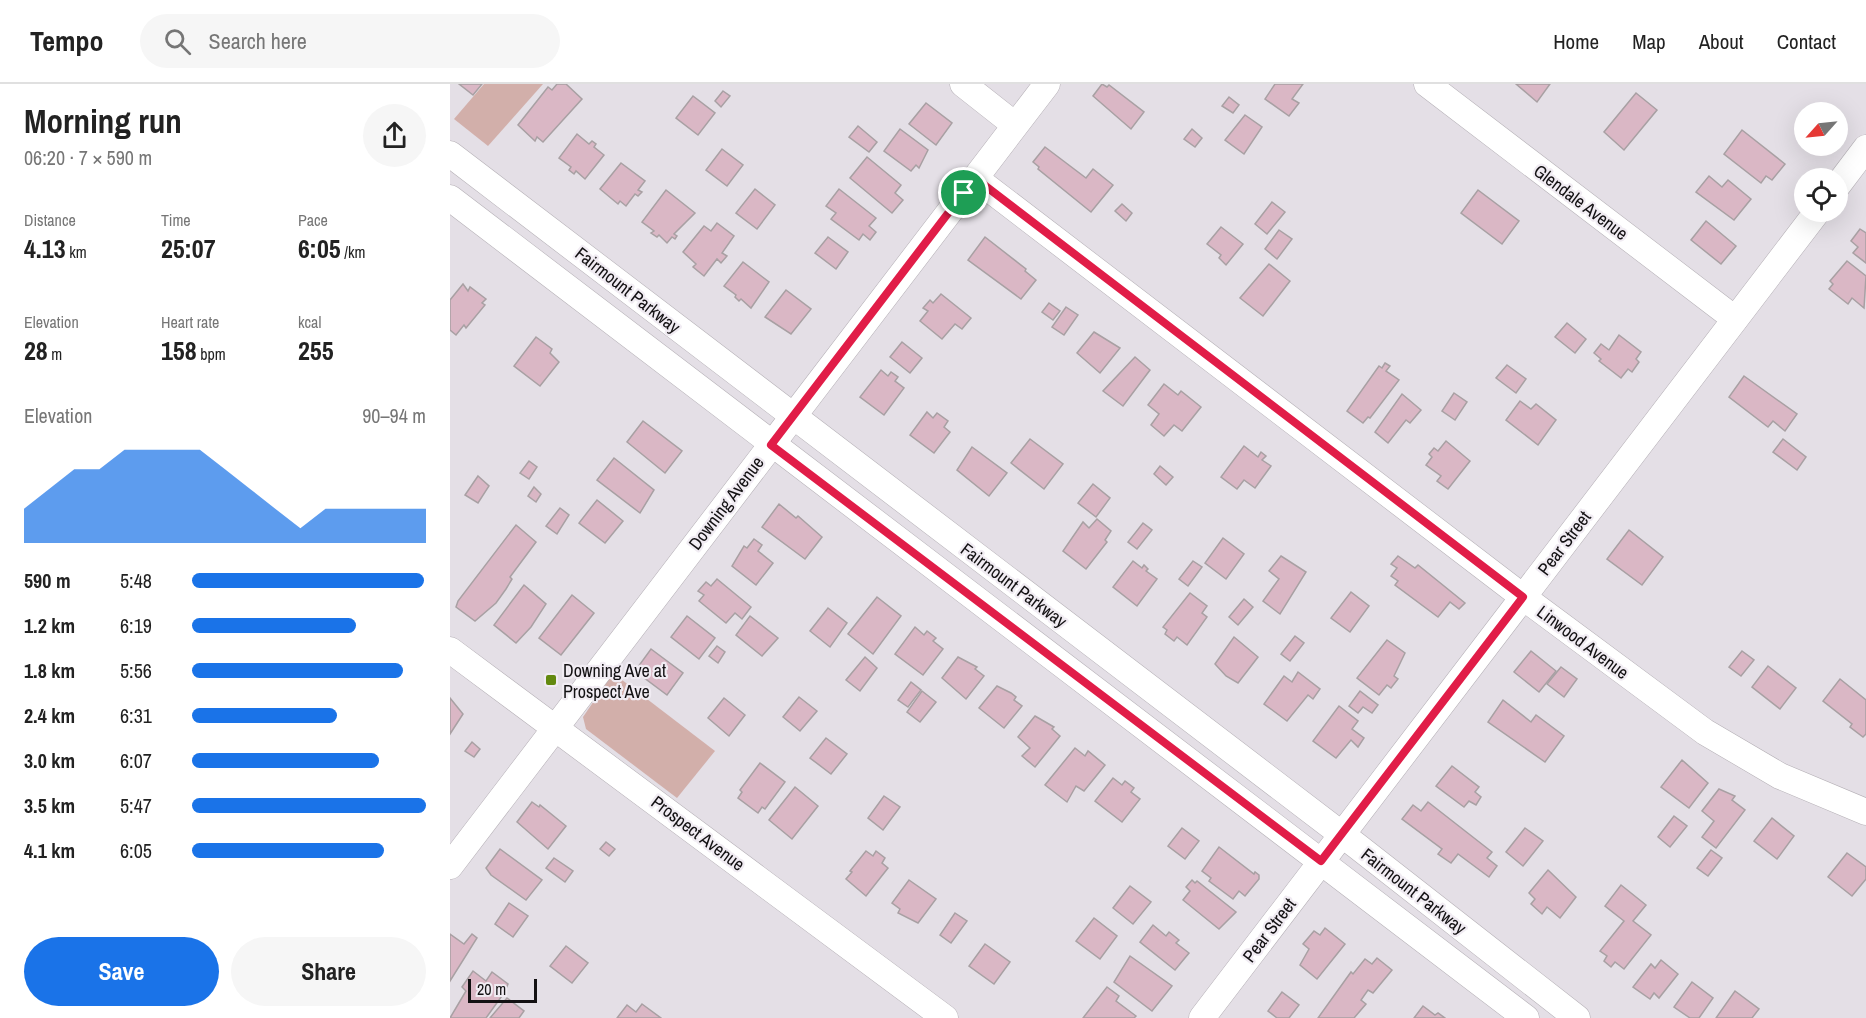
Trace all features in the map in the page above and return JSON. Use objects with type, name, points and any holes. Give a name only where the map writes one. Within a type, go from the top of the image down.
[{"type":"street","points":[[963,84],[1015,125]]},
{"type":"street","name":"Downing Avenue","points":[[450,866],[1047,84]]},
{"type":"street","name":"Glendale Avenue","points":[[1426,84],[1735,319]]},
{"type":"street","points":[[1848,172],[1866,148]]},
{"type":"street","name":"Fairmount Parkway","points":[[450,154],[1577,1018]]},
{"type":"street","name":"Linwood Avenue","points":[[975,178],[1523,597],[1705,732],[1780,776],[1866,812]]},
{"type":"street","name":"Fairmount Parkway","points":[[450,198],[771,445],[1526,1018]]},
{"type":"street","name":"Pear Street","points":[[1202,1018],[1809,222]]},
{"type":"street","name":"Prospect Avenue","points":[[450,650],[945,1018]]},
{"type":"shaded area","points":[[484,84],[543,84],[488,146],[454,119]]},
{"type":"shaded area","points":[[613,673],[715,751],[677,798],[586,729],[583,717]]},
{"type":"building","points":[[459,84],[482,84],[473,95]]},
{"type":"building","points":[[557,84],[566,84],[582,99],[543,142],[537,137],[535,141],[518,125],[548,87],[552,90]]},
{"type":"building","points":[[1102,84],[1107,87],[1109,85],[1144,112],[1131,129],[1093,96]]},
{"type":"building","points":[[1275,84],[1303,84],[1292,99],[1299,103],[1289,116],[1265,99]]},
{"type":"building","points":[[1516,84],[1550,84],[1537,102]]},
{"type":"building","points":[[723,91],[730,96],[721,107],[715,101]]},
{"type":"building","points":[[1636,93],[1657,110],[1624,150],[1604,132]]},
{"type":"building","points":[[693,96],[715,113],[698,135],[676,118]]},
{"type":"building","points":[[1229,97],[1239,105],[1233,113],[1222,106]]},
{"type":"building","points":[[926,103],[952,123],[936,145],[909,124]]},
{"type":"building","points":[[1245,115],[1262,127],[1244,154],[1225,140]]},
{"type":"building","points":[[858,126],[877,142],[869,152],[849,137]]},
{"type":"building","points":[[900,129],[928,150],[919,168],[916,165],[911,171],[884,151]]},
{"type":"building","points":[[1192,129],[1202,138],[1195,147],[1184,139]]},
{"type":"building","points":[[1742,130],[1785,164],[1772,180],[1766,176],[1761,183],[1724,154]]},
{"type":"building","points":[[577,134],[589,144],[592,141],[596,144],[594,147],[604,155],[585,179],[576,171],[574,174],[569,170],[571,167],[559,158]]},
{"type":"building","points":[[1045,147],[1086,178],[1093,169],[1113,185],[1091,212],[1038,169],[1039,167],[1033,162]]},
{"type":"building","points":[[722,149],[743,165],[727,186],[706,170]]},
{"type":"building","points":[[867,157],[901,185],[895,193],[903,200],[892,213],[850,178]]},
{"type":"building","points":[[621,163],[645,181],[638,190],[642,192],[638,196],[635,194],[626,206],[620,201],[618,204],[600,189]]},
{"type":"building","points":[[1709,176],[1722,187],[1728,180],[1751,199],[1734,220],[1696,192]]},
{"type":"building","points":[[755,189],[775,205],[757,229],[736,213]]},
{"type":"building","points":[[839,189],[876,218],[869,226],[876,232],[870,240],[863,234],[859,240],[831,219],[836,213],[826,206]]},
{"type":"building","points":[[666,190],[695,213],[674,234],[677,236],[675,239],[672,237],[667,243],[659,235],[657,237],[651,233],[654,231],[642,222]]},
{"type":"building","points":[[1478,190],[1519,221],[1502,244],[1461,213]]},
{"type":"building","points":[[1272,202],[1285,212],[1267,234],[1255,224]]},
{"type":"building","points":[[1122,204],[1132,213],[1126,221],[1115,211]]},
{"type":"building","points":[[1706,221],[1736,246],[1721,264],[1691,240]]},
{"type":"building","points":[[717,223],[734,236],[722,253],[727,256],[721,263],[717,259],[704,276],[693,267],[696,264],[683,252],[704,226],[711,231]]},
{"type":"building","points":[[1221,227],[1243,244],[1226,265],[1219,258],[1221,255],[1207,244]]},
{"type":"building","points":[[1860,229],[1866,233],[1866,263],[1853,253],[1858,247],[1851,241]]},
{"type":"building","points":[[1279,230],[1292,239],[1277,259],[1265,249]]},
{"type":"building","points":[[828,237],[848,252],[836,269],[815,253]]},
{"type":"building","points":[[985,237],[1026,269],[1025,271],[1036,280],[1021,299],[968,260]]},
{"type":"building","points":[[1847,261],[1866,276],[1864,308],[1852,298],[1848,304],[1829,289],[1833,284],[1830,281]]},
{"type":"building","points":[[743,262],[769,282],[751,308],[741,299],[739,301],[736,295],[724,286]]},
{"type":"building","points":[[1269,264],[1290,281],[1263,316],[1240,298]]},
{"type":"building","points":[[463,284],[468,291],[470,287],[486,299],[482,303],[485,305],[466,328],[464,325],[456,335],[450,330],[450,300]]},
{"type":"building","points":[[786,290],[811,309],[791,334],[765,317]]},
{"type":"building","points":[[941,294],[971,318],[962,329],[955,324],[942,339],[920,321],[928,311],[923,308],[930,300],[933,303]]},
{"type":"building","points":[[1049,303],[1060,311],[1053,320],[1042,312]]},
{"type":"building","points":[[1066,307],[1078,315],[1064,335],[1052,327]]},
{"type":"building","points":[[1567,323],[1586,339],[1575,353],[1555,337]]},
{"type":"building","points":[[1094,332],[1120,348],[1100,373],[1077,353]]},
{"type":"building","points":[[1619,335],[1641,352],[1636,359],[1639,362],[1632,372],[1628,369],[1621,378],[1599,361],[1601,359],[1594,353],[1601,344],[1609,350]]},
{"type":"building","points":[[536,337],[552,349],[550,353],[559,362],[540,386],[514,366]]},
{"type":"building","points":[[902,342],[922,358],[910,373],[890,357]]},
{"type":"building","points":[[1135,357],[1150,370],[1123,406],[1103,391]]},
{"type":"building","points":[[1385,363],[1390,366],[1386,371],[1399,380],[1370,418],[1368,417],[1363,423],[1347,411],[1379,366],[1382,368]]},
{"type":"building","points":[[1507,365],[1526,379],[1516,393],[1496,378]]},
{"type":"building","points":[[881,370],[888,376],[891,372],[898,377],[895,381],[904,388],[884,415],[860,397]]},
{"type":"building","points":[[1744,376],[1797,414],[1785,431],[1773,421],[1768,427],[1729,397]]},
{"type":"building","points":[[1164,384],[1178,395],[1181,391],[1201,407],[1182,431],[1174,425],[1164,436],[1151,425],[1159,414],[1148,405]]},
{"type":"building","points":[[1454,393],[1467,402],[1455,420],[1442,411]]},
{"type":"building","points":[[1402,394],[1421,410],[1410,423],[1406,420],[1388,443],[1375,432]]},
{"type":"building","points":[[1520,401],[1531,409],[1536,404],[1556,420],[1538,445],[1506,420]]},
{"type":"building","points":[[927,412],[933,418],[937,413],[948,421],[944,427],[950,432],[934,453],[910,435]]},
{"type":"building","points":[[643,421],[682,451],[665,473],[627,442]]},
{"type":"building","points":[[1030,439],[1063,464],[1044,489],[1011,463]]},
{"type":"building","points":[[1783,439],[1806,457],[1797,470],[1773,452]]},
{"type":"building","points":[[1446,441],[1470,461],[1448,489],[1437,481],[1441,476],[1426,465],[1432,457],[1429,454],[1434,448],[1438,451]]},
{"type":"building","points":[[1244,446],[1258,457],[1261,452],[1266,456],[1262,460],[1271,466],[1255,488],[1244,480],[1237,489],[1221,477]]},
{"type":"building","points":[[972,447],[1007,473],[989,496],[957,470]]},
{"type":"building","points":[[614,458],[654,490],[640,513],[597,480]]},
{"type":"building","points":[[529,461],[537,467],[529,479],[520,473]]},
{"type":"building","points":[[1160,466],[1173,477],[1166,485],[1154,474]]},
{"type":"building","points":[[478,476],[489,486],[478,503],[465,495]]},
{"type":"building","points":[[1093,484],[1110,498],[1096,517],[1078,503]]},
{"type":"building","points":[[534,487],[541,494],[536,502],[528,496]]},
{"type":"building","points":[[597,500],[623,521],[605,543],[579,523]]},
{"type":"building","points":[[779,504],[796,518],[798,516],[822,537],[805,559],[762,527]]},
{"type":"building","points":[[560,508],[569,515],[557,534],[546,526]]},
{"type":"building","points":[[1097,519],[1111,531],[1105,540],[1107,542],[1086,569],[1063,551],[1083,522],[1089,528]]},
{"type":"building","points":[[1143,523],[1152,530],[1137,549],[1128,542]]},
{"type":"building","points":[[516,525],[536,542],[510,577],[512,579],[496,603],[475,621],[456,607],[458,601]]},
{"type":"building","points":[[1629,530],[1663,557],[1642,585],[1607,559]]},
{"type":"building","points":[[1223,538],[1244,554],[1226,579],[1205,563]]},
{"type":"building","points":[[754,539],[762,545],[758,551],[773,563],[756,585],[732,566],[744,546],[747,548]]},
{"type":"building","points":[[1281,556],[1306,572],[1280,614],[1263,601],[1279,579],[1269,571]]},
{"type":"building","points":[[1398,556],[1415,568],[1418,565],[1465,603],[1459,609],[1450,602],[1438,617],[1395,585],[1398,581],[1391,576],[1397,568],[1391,564]]},
{"type":"building","points":[[1133,561],[1142,568],[1144,565],[1148,569],[1146,571],[1157,579],[1137,606],[1113,587]]},
{"type":"building","points":[[1193,561],[1202,567],[1188,586],[1179,579]]},
{"type":"building","points":[[717,579],[751,607],[742,619],[735,613],[726,623],[699,601],[704,595],[698,591],[706,582],[711,586]]},
{"type":"building","points":[[524,585],[546,604],[531,627],[516,643],[494,625]]},
{"type":"building","points":[[1351,592],[1369,606],[1350,632],[1331,618]]},
{"type":"building","points":[[1190,593],[1207,606],[1202,613],[1207,617],[1187,645],[1177,637],[1174,641],[1165,634],[1167,630],[1163,627]]},
{"type":"building","points":[[572,595],[594,613],[561,655],[539,638]]},
{"type":"building","points":[[877,597],[901,616],[873,654],[848,634]]},
{"type":"building","points":[[1244,599],[1253,607],[1238,625],[1229,617]]},
{"type":"building","points":[[828,608],[847,623],[830,647],[810,631]]},
{"type":"building","points":[[687,616],[715,638],[699,659],[671,637]]},
{"type":"building","points":[[750,616],[778,638],[762,656],[736,635]]},
{"type":"building","points":[[915,627],[924,635],[927,631],[936,638],[933,641],[943,649],[923,675],[895,654]]},
{"type":"building","points":[[1295,636],[1304,643],[1290,661],[1281,654]]},
{"type":"building","points":[[1234,637],[1258,657],[1238,683],[1226,676],[1215,664]]},
{"type":"building","points":[[1387,640],[1405,653],[1394,676],[1398,679],[1391,688],[1387,685],[1379,695],[1357,678]]},
{"type":"building","points":[[717,646],[725,652],[718,663],[709,656]]},
{"type":"building","points":[[651,649],[683,673],[667,695],[635,671]]},
{"type":"building","points":[[1531,651],[1556,671],[1539,692],[1514,672]]},
{"type":"building","points":[[1742,651],[1754,660],[1741,676],[1729,667]]},
{"type":"building","points":[[865,657],[877,668],[860,691],[846,680]]},
{"type":"building","points":[[958,657],[977,667],[975,669],[984,676],[966,699],[942,678]]},
{"type":"building","points":[[1768,666],[1796,688],[1780,709],[1752,687]]},
{"type":"building","points":[[1561,667],[1577,679],[1564,697],[1547,684]]},
{"type":"building","points":[[1298,672],[1320,689],[1313,699],[1308,695],[1287,721],[1264,704],[1284,676],[1292,682]]},
{"type":"building","points":[[1840,679],[1866,700],[1866,734],[1863,737],[1850,727],[1852,724],[1823,701]]},
{"type":"building","points":[[911,682],[921,690],[908,707],[898,700]]},
{"type":"building","points":[[997,686],[1016,697],[1014,700],[1022,706],[1004,728],[979,708]]},
{"type":"building","points":[[922,691],[936,702],[920,722],[907,712]]},
{"type":"building","points":[[1360,691],[1378,705],[1372,713],[1363,707],[1358,713],[1349,706]]},
{"type":"building","points":[[799,697],[817,711],[800,731],[783,717]]},
{"type":"building","points":[[450,698],[463,714],[450,734]]},
{"type":"building","points":[[724,698],[745,715],[729,736],[708,718]]},
{"type":"building","points":[[1503,700],[1531,722],[1536,715],[1564,736],[1545,762],[1488,722]]},
{"type":"building","points":[[1339,706],[1358,721],[1352,729],[1364,738],[1358,747],[1351,740],[1336,758],[1313,741]]},
{"type":"building","points":[[1035,716],[1054,727],[1052,729],[1060,736],[1035,767],[1022,756],[1030,748],[1018,737]]},
{"type":"building","points":[[826,738],[847,754],[831,774],[810,758]]},
{"type":"building","points":[[472,742],[480,749],[474,757],[465,751]]},
{"type":"building","points":[[1075,748],[1085,756],[1088,751],[1105,765],[1084,791],[1076,786],[1067,802],[1045,785]]},
{"type":"building","points":[[1682,760],[1708,783],[1689,808],[1661,787]]},
{"type":"building","points":[[760,763],[785,782],[765,809],[762,807],[758,813],[738,798],[742,792],[740,790]]},
{"type":"building","points":[[1452,766],[1479,787],[1475,792],[1481,797],[1476,805],[1469,801],[1464,807],[1436,786]]},
{"type":"building","points":[[1113,778],[1122,785],[1125,781],[1134,788],[1131,792],[1140,799],[1122,822],[1095,801]]},
{"type":"building","points":[[795,787],[818,806],[792,839],[769,820]]},
{"type":"building","points":[[1719,789],[1735,796],[1732,800],[1745,810],[1716,848],[1702,837],[1714,821],[1702,811]]},
{"type":"building","points":[[884,796],[900,807],[883,830],[868,818]]},
{"type":"building","points":[[532,802],[539,807],[540,805],[566,826],[548,849],[517,822]]},
{"type":"building","points":[[1428,802],[1492,852],[1487,858],[1497,866],[1489,877],[1458,854],[1451,863],[1438,854],[1442,849],[1402,819],[1413,805],[1421,811]]},
{"type":"building","points":[[1674,816],[1687,826],[1670,847],[1658,837]]},
{"type":"building","points":[[1772,818],[1794,836],[1777,859],[1754,841]]},
{"type":"building","points":[[1182,828],[1199,841],[1185,859],[1168,846]]},
{"type":"building","points":[[1525,828],[1543,841],[1523,866],[1506,852]]},
{"type":"building","points":[[606,842],[615,849],[609,856],[600,849]]},
{"type":"building","points":[[1219,847],[1254,874],[1255,872],[1259,875],[1259,879],[1245,896],[1239,891],[1233,899],[1209,881],[1211,878],[1202,871]]},
{"type":"building","points":[[500,849],[542,880],[526,900],[491,875],[486,868]]},
{"type":"building","points":[[1711,850],[1722,858],[1708,876],[1697,868]]},
{"type":"building","points":[[866,851],[873,856],[876,851],[885,858],[882,863],[888,868],[866,896],[846,879]]},
{"type":"building","points":[[1847,853],[1866,867],[1866,879],[1852,896],[1828,877]]},
{"type":"building","points":[[554,858],[573,871],[565,882],[546,868]]},
{"type":"building","points":[[1548,870],[1576,897],[1560,918],[1547,907],[1542,914],[1531,904],[1535,899],[1529,893]]},
{"type":"building","points":[[909,880],[936,899],[918,923],[898,913],[900,909],[892,903]]},
{"type":"building","points":[[1192,880],[1195,883],[1197,881],[1236,912],[1219,929],[1183,900],[1190,891],[1186,887]]},
{"type":"building","points":[[1621,885],[1646,905],[1633,921],[1651,935],[1624,969],[1615,962],[1611,967],[1604,961],[1607,956],[1600,951],[1624,921],[1605,906]]},
{"type":"building","points":[[1130,886],[1151,902],[1133,924],[1113,908]]},
{"type":"building","points":[[509,903],[528,916],[513,937],[495,924]]},
{"type":"building","points":[[955,913],[967,921],[951,943],[940,935]]},
{"type":"building","points":[[1094,918],[1117,936],[1100,959],[1076,941]]},
{"type":"building","points":[[1153,925],[1166,936],[1169,932],[1179,940],[1176,943],[1189,953],[1175,970],[1140,942]]},
{"type":"building","points":[[1325,928],[1345,944],[1317,979],[1300,965],[1309,949],[1303,944],[1314,931],[1320,935]]},
{"type":"building","points":[[450,934],[464,944],[472,934],[477,938],[450,981]]},
{"type":"building","points":[[985,944],[1010,962],[994,984],[969,966]]},
{"type":"building","points":[[566,946],[588,963],[572,983],[550,966]]},
{"type":"building","points":[[1130,956],[1172,986],[1152,1011],[1114,982]]},
{"type":"building","points":[[1377,958],[1392,970],[1373,993],[1368,990],[1361,1000],[1366,1004],[1354,1018],[1318,1018],[1351,972],[1353,974],[1365,959],[1372,964]]},
{"type":"building","points":[[1661,960],[1678,974],[1659,998],[1654,993],[1650,999],[1633,987],[1651,964],[1655,968]]},
{"type":"building","points":[[473,971],[486,981],[492,972],[508,984],[504,993],[486,1018],[450,1018],[466,991],[462,987]]},
{"type":"building","points":[[1692,982],[1713,998],[1699,1018],[1690,1018],[1674,1007]]},
{"type":"building","points":[[1107,987],[1119,996],[1116,1001],[1136,1016],[1134,1018],[1083,1018]]},
{"type":"building","points":[[1735,991],[1759,1009],[1752,1018],[1716,1018]]},
{"type":"building","points":[[1282,992],[1299,1005],[1289,1018],[1277,1018],[1268,1011]]},
{"type":"building","points":[[507,998],[524,1011],[519,1018],[490,1018]]},
{"type":"building","points":[[642,1004],[661,1018],[617,1018],[627,1005],[636,1012]]},
{"type":"building","points":[[1423,1006],[1435,1015],[1438,1013],[1445,1018],[1414,1018]]},
{"type":"place","name":"Downing Ave at Prospect Ave","points":[[551,680]]},
{"type":"route","points":[[975,178],[1523,597],[1321,861],[771,445],[964,193],[975,178]]}]
